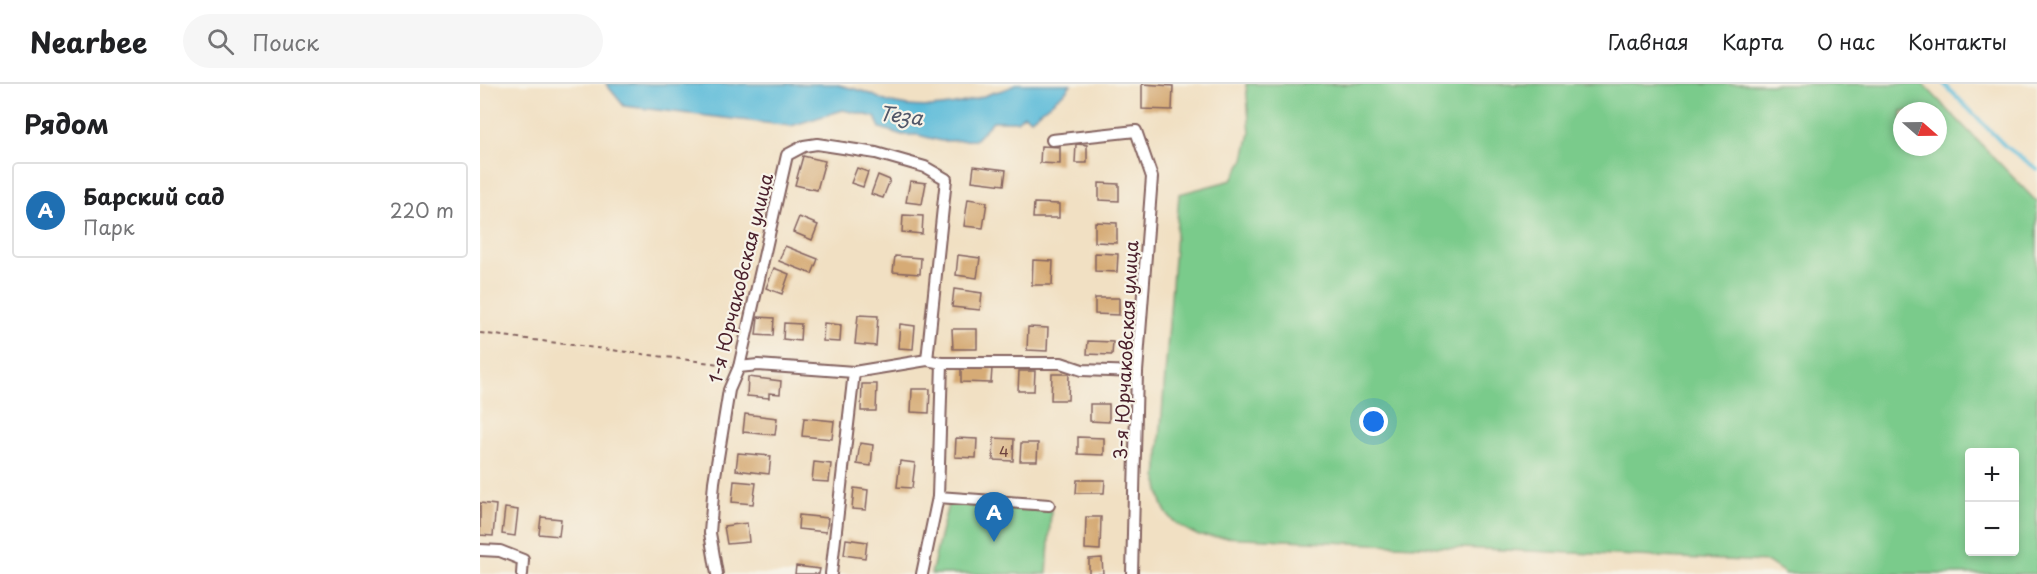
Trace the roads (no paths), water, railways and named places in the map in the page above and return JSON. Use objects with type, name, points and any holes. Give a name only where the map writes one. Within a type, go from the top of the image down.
[{"type":"street","name":"3-я Юрчаковская улица","points":[[1052,140],[1136,131],[1152,177],[1137,372],[1132,574]]},
{"type":"street","name":"1-я Юрчаковская улица","points":[[717,574],[710,533],[714,482],[729,390],[739,367],[787,155],[804,146],[817,144],[885,156],[925,167],[946,179],[927,360]]},
{"type":"street","points":[[739,367],[758,365],[854,372],[927,360],[942,363],[1061,363],[1082,370],[1137,372]]},
{"type":"street","points":[[922,574],[938,497],[942,363]]},
{"type":"street","points":[[831,574],[854,372]]},
{"type":"street","points":[[938,497],[1049,505]]},
{"type":"street","points":[[480,550],[500,551],[523,560],[522,574]]},
{"type":"water","name":"Теза","points":[[606,84],[835,84],[865,92],[888,102],[926,107],[965,102],[1015,84],[1071,84],[1066,91],[1031,119],[1024,115],[1017,121],[993,121],[975,140],[941,141],[918,135],[902,135],[880,128],[875,117],[843,110],[791,126],[624,106]]},
{"type":"waterway","points":[[1944,84],[2004,145],[2037,169]]},
{"type":"place","name":"Барский сад","points":[[994,542]]}]
